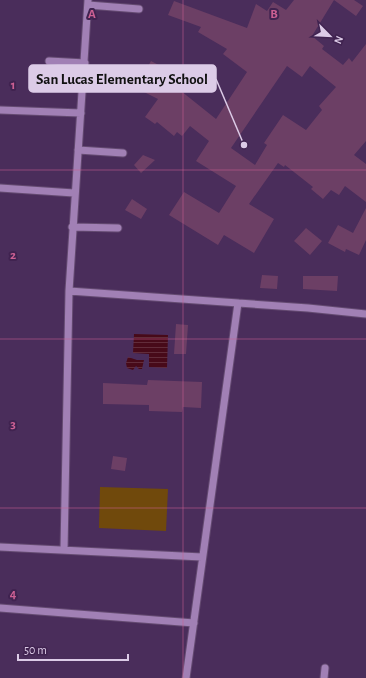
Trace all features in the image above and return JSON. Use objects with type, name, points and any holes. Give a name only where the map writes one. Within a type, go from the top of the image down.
[{"type":"street","points":[[64,550],[69,291],[74,193],[84,81],[88,3],[139,9]]},
{"type":"street","points":[[49,61],[85,63]]},
{"type":"street","points":[[84,81],[132,82]]},
{"type":"street","points":[[0,110],[81,113]]},
{"type":"street","points":[[78,150],[123,154]]},
{"type":"street","points":[[0,188],[74,193]]},
{"type":"street","points":[[72,227],[118,228]]},
{"type":"street","points":[[69,291],[366,314]]},
{"type":"street","points":[[186,678],[238,303]]},
{"type":"street","points":[[0,547],[202,558]]},
{"type":"street","points":[[0,608],[194,623]]},
{"type":"street","points":[[324,678],[325,668]]},
{"type":"shaded area","points":[[134,334],[168,335],[167,368],[149,367],[149,354],[133,353]]},
{"type":"shaded area","points":[[128,357],[137,360],[144,360],[142,369],[139,369],[136,366],[133,370],[127,368],[126,363]]},
{"type":"shaded area","points":[[100,487],[168,489],[166,531],[99,528]]},
{"type":"building","points":[[294,0],[334,0],[312,36],[324,46],[322,49],[343,65],[349,58],[352,62],[366,44],[366,141],[354,155],[366,164],[366,202],[345,186],[339,195],[331,190],[323,199],[311,189],[313,187],[285,165],[284,167],[278,163],[249,204],[274,219],[254,253],[224,235],[218,245],[169,215],[184,192],[219,213],[236,186],[196,161],[209,141],[190,126],[182,136],[177,132],[174,136],[157,122],[155,124],[145,117],[158,99],[136,88],[151,61],[172,72],[173,70],[188,81],[181,91],[216,119],[247,72],[223,54],[227,49],[198,32],[201,27],[168,15],[174,1],[247,28],[256,4],[267,11],[273,2],[286,10]],"holes":[[[287,66],[302,77],[310,66],[336,87],[319,106],[322,110],[306,130],[283,115],[264,143],[267,145],[255,165],[231,148]]]},
{"type":"building","points":[[334,0],[354,0],[363,6],[356,16]]},
{"type":"building","points":[[143,155],[155,160],[141,173],[134,165]]},
{"type":"building","points":[[132,199],[147,209],[141,219],[125,210]]},
{"type":"building","points":[[366,208],[366,240],[359,255],[346,249],[345,252],[328,243],[338,225],[353,233]]},
{"type":"building","points":[[306,228],[322,241],[310,255],[294,241]]},
{"type":"building","points":[[262,275],[278,276],[277,289],[260,288]]},
{"type":"building","points":[[303,276],[338,276],[337,291],[303,289]]},
{"type":"building","points":[[176,324],[188,325],[186,354],[174,354]]},
{"type":"building","points":[[148,380],[202,382],[201,408],[183,407],[182,412],[149,411],[149,405],[103,404],[103,383],[147,385]]},
{"type":"building","points":[[113,456],[127,458],[125,471],[111,469]]},
{"type":"place","name":"San Lucas Elementary School","points":[[244,145]]}]
